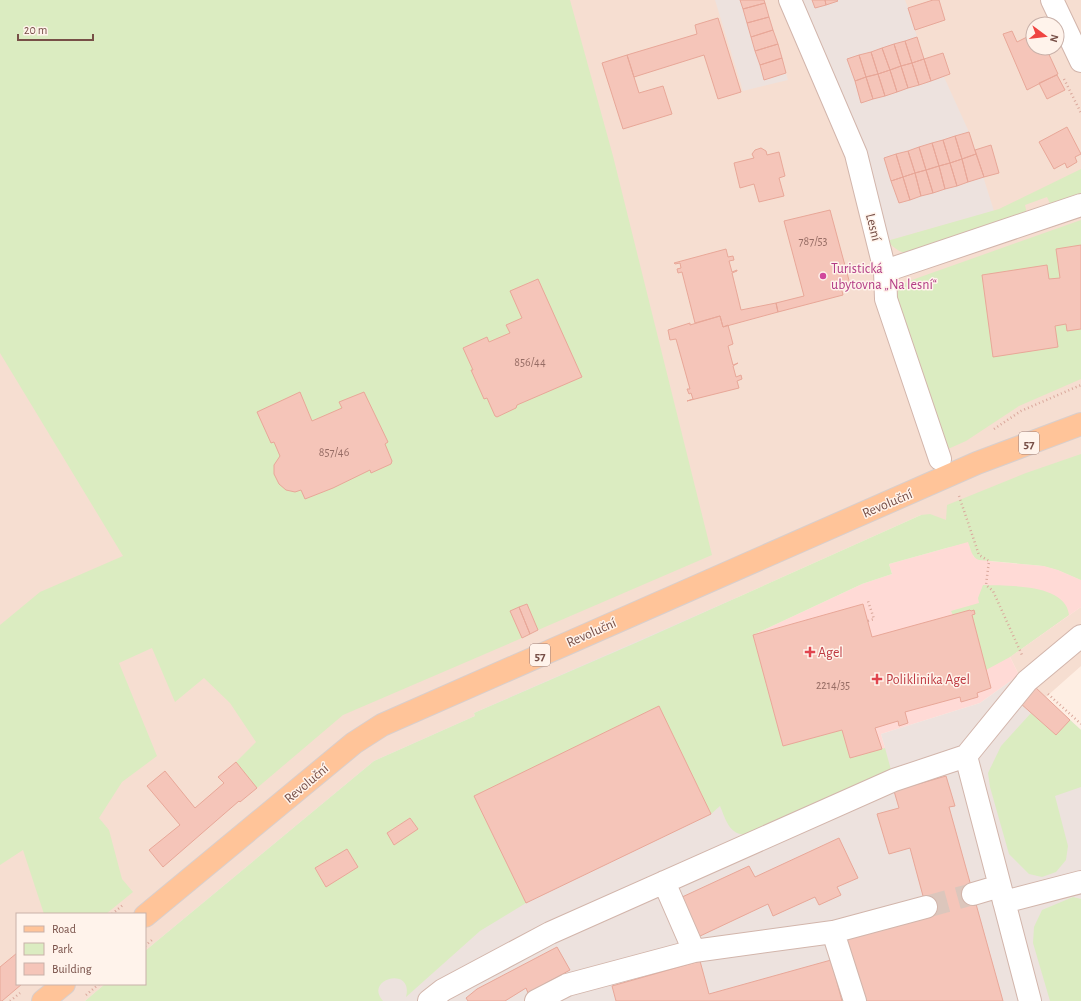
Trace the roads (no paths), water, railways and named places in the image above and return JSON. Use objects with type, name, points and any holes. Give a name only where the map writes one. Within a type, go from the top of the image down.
[{"type":"main road","name":"Revoluční","points":[[146,915],[354,743],[382,724],[977,463],[1081,424]]},
{"type":"main road","points":[[43,1001],[63,985]]},
{"type":"street","name":"Lesní","points":[[790,0],[856,154],[885,271],[886,299],[940,459]]},
{"type":"street","points":[[1052,0],[1081,61]]},
{"type":"street","points":[[885,271],[1081,205]]},
{"type":"street","points":[[439,997],[550,933],[894,780],[966,756],[1035,681],[1081,636]]},
{"type":"street","points":[[966,756],[1030,1001]]},
{"type":"street","points":[[664,882],[694,951]]},
{"type":"street","points":[[973,894],[1002,894],[1081,882]]},
{"type":"street","points":[[536,1001],[567,985],[694,951],[833,932],[926,907]]},
{"type":"street","points":[[833,932],[855,1001]]},
{"type":"tunnel","points":[[926,907],[973,894]]},
{"type":"place","name":"Turistická ubytovna „Na lesní“","points":[[823,276]]},
{"type":"place","name":"Agel","points":[[810,652]]},
{"type":"place","name":"Poliklinika Agel","points":[[877,679]]}]
